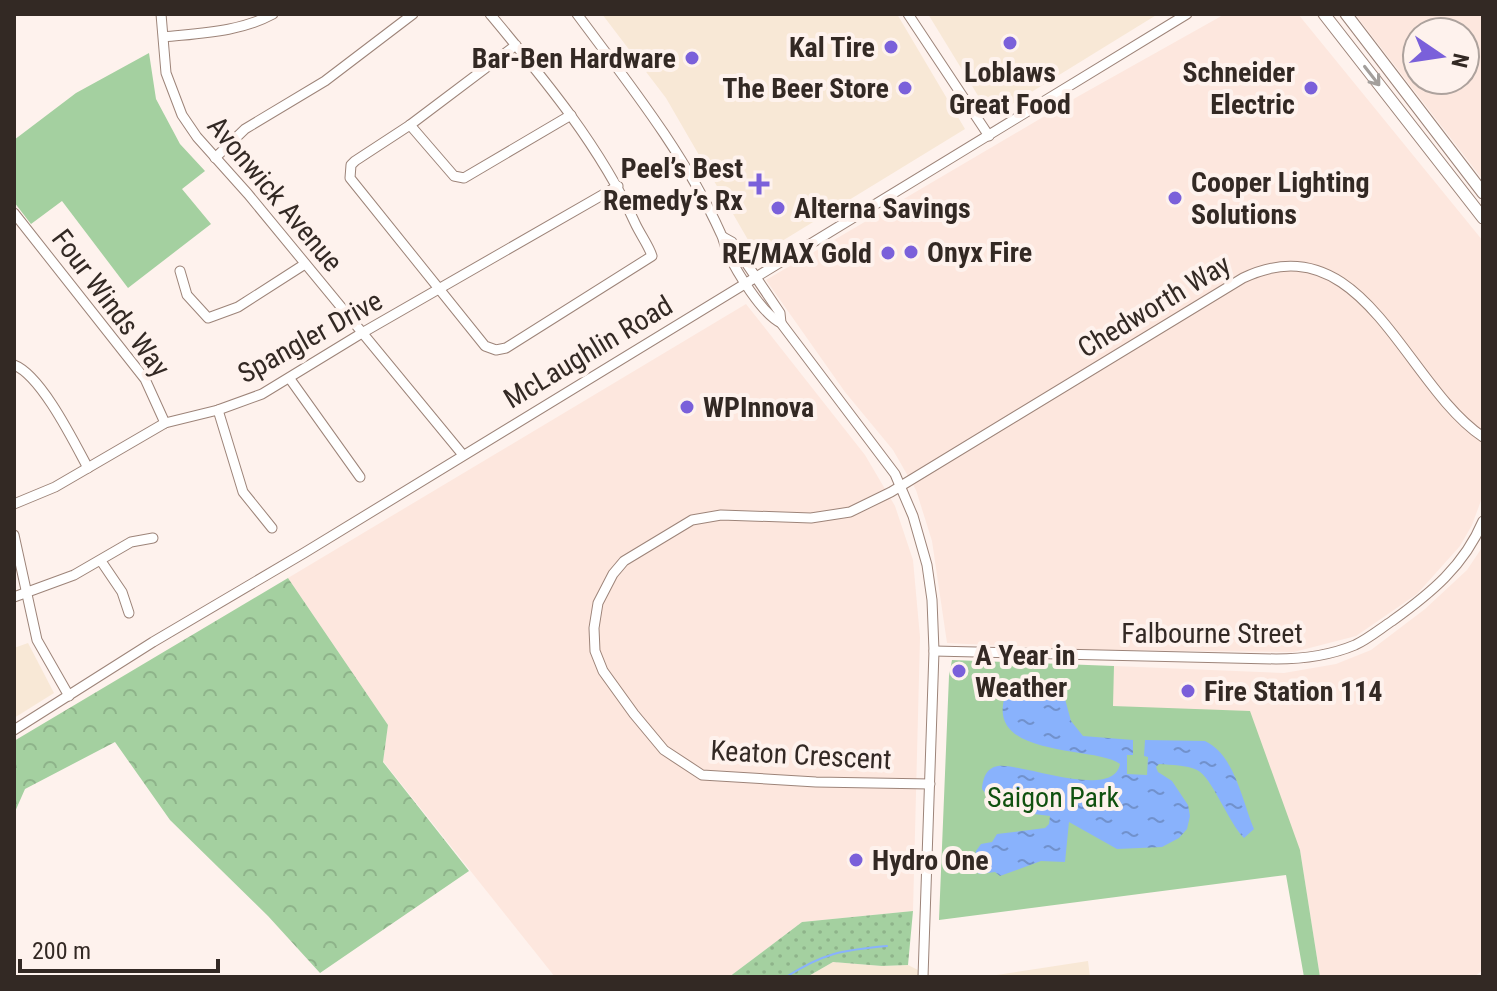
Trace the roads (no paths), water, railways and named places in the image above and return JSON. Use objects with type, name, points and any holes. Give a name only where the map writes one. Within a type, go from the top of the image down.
[{"type":"main road","points":[[1324,14],[1483,218]]},
{"type":"main road","points":[[1346,14],[1483,193]]},
{"type":"street","name":"Avonwick Avenue","points":[[161,14],[166,73],[182,115],[463,455]]},
{"type":"street","points":[[164,37],[228,30],[273,14]]},
{"type":"street","points":[[215,158],[245,129],[325,81],[413,14]]},
{"type":"street","points":[[490,14],[516,45],[571,115],[618,186],[652,256],[506,348],[496,350],[485,346],[350,178],[351,165],[355,161],[410,125],[516,45]]},
{"type":"street","points":[[577,14],[650,113],[691,177],[723,237],[732,242],[750,280],[780,313],[781,323],[879,450],[901,486],[918,532],[932,600],[934,651],[923,977]]},
{"type":"street","points":[[908,14],[989,136]]},
{"type":"street","name":"McLaughlin Road","points":[[14,730],[153,642],[1187,14]]},
{"type":"street","points":[[410,125],[454,176],[464,178],[571,115]]},
{"type":"street","name":"Spangler Drive","points":[[14,504],[55,487],[165,423],[218,410],[262,394],[618,186]]},
{"type":"street","name":"Four Winds Way","points":[[14,213],[145,379],[165,423]]},
{"type":"street","points":[[180,271],[187,295],[208,318],[238,307],[305,264]]},
{"type":"street","name":"Chedworth Way","points":[[901,486],[1243,278],[1280,266],[1318,270],[1354,290],[1441,398],[1483,437]]},
{"type":"street","points":[[14,365],[29,375],[51,404],[88,468]]},
{"type":"street","points":[[290,379],[360,477]]},
{"type":"street","points":[[218,410],[243,492],[272,528]]},
{"type":"street","name":"Keaton Crescent","points":[[901,486],[850,512],[811,518],[721,515],[692,520],[624,561],[613,574],[598,603],[594,628],[595,651],[603,671],[664,750],[702,775],[816,782],[930,784]]},
{"type":"street","name":"Falbourne Street","points":[[934,651],[1276,659],[1314,657],[1355,645],[1426,597],[1453,571],[1473,545],[1483,521]]},
{"type":"street","points":[[14,535],[37,640],[69,696]]},
{"type":"street","points":[[14,597],[101,561],[131,542],[153,538]]},
{"type":"street","points":[[101,561],[122,592],[129,613]]},
{"type":"water","points":[[1014,693],[1039,696],[1060,694],[1065,699],[1071,721],[1083,736],[1133,740],[1133,755],[1127,755],[1127,774],[1147,775],[1145,740],[1205,741],[1224,757],[1231,768],[1254,829],[1244,838],[1203,774],[1184,766],[1159,764],[1156,767],[1158,772],[1172,781],[1188,805],[1190,816],[1187,829],[1179,838],[1162,847],[1117,849],[1069,822],[1065,862],[1041,861],[1000,876],[995,872],[979,874],[973,868],[976,851],[981,844],[992,842],[997,834],[1045,828],[1050,816],[1026,813],[992,802],[982,789],[988,771],[998,766],[1065,778],[1101,780],[1114,775],[1120,764],[1108,758],[1046,747],[1011,731],[1003,716],[1005,696]]},
{"type":"waterway","points":[[786,977],[834,954],[887,946]]},
{"type":"place","name":"Loblaws Great Food","points":[[1010,43]]},
{"type":"place","name":"Kal Tire","points":[[891,47]]},
{"type":"place","name":"Bar-Ben Hardware","points":[[692,58]]},
{"type":"place","name":"The Beer Store","points":[[905,88]]},
{"type":"place","name":"Schneider Electric","points":[[1311,88]]},
{"type":"place","name":"Peel’s Best Remedy’s Rx","points":[[759,184]]},
{"type":"place","name":"Cooper Lighting Solutions","points":[[1175,198]]},
{"type":"place","name":"Alterna Savings","points":[[778,208]]},
{"type":"place","name":"Onyx Fire","points":[[911,252]]},
{"type":"place","name":"RE/MAX Gold","points":[[888,253]]},
{"type":"place","name":"WPInnova","points":[[687,407]]},
{"type":"place","name":"A Year in Weather","points":[[959,671]]},
{"type":"place","name":"Fire Station 114","points":[[1188,691]]},
{"type":"place","name":"Hydro One","points":[[856,860]]},
{"type":"park label","name":"Saigon Park","points":[[1053,797]]}]
